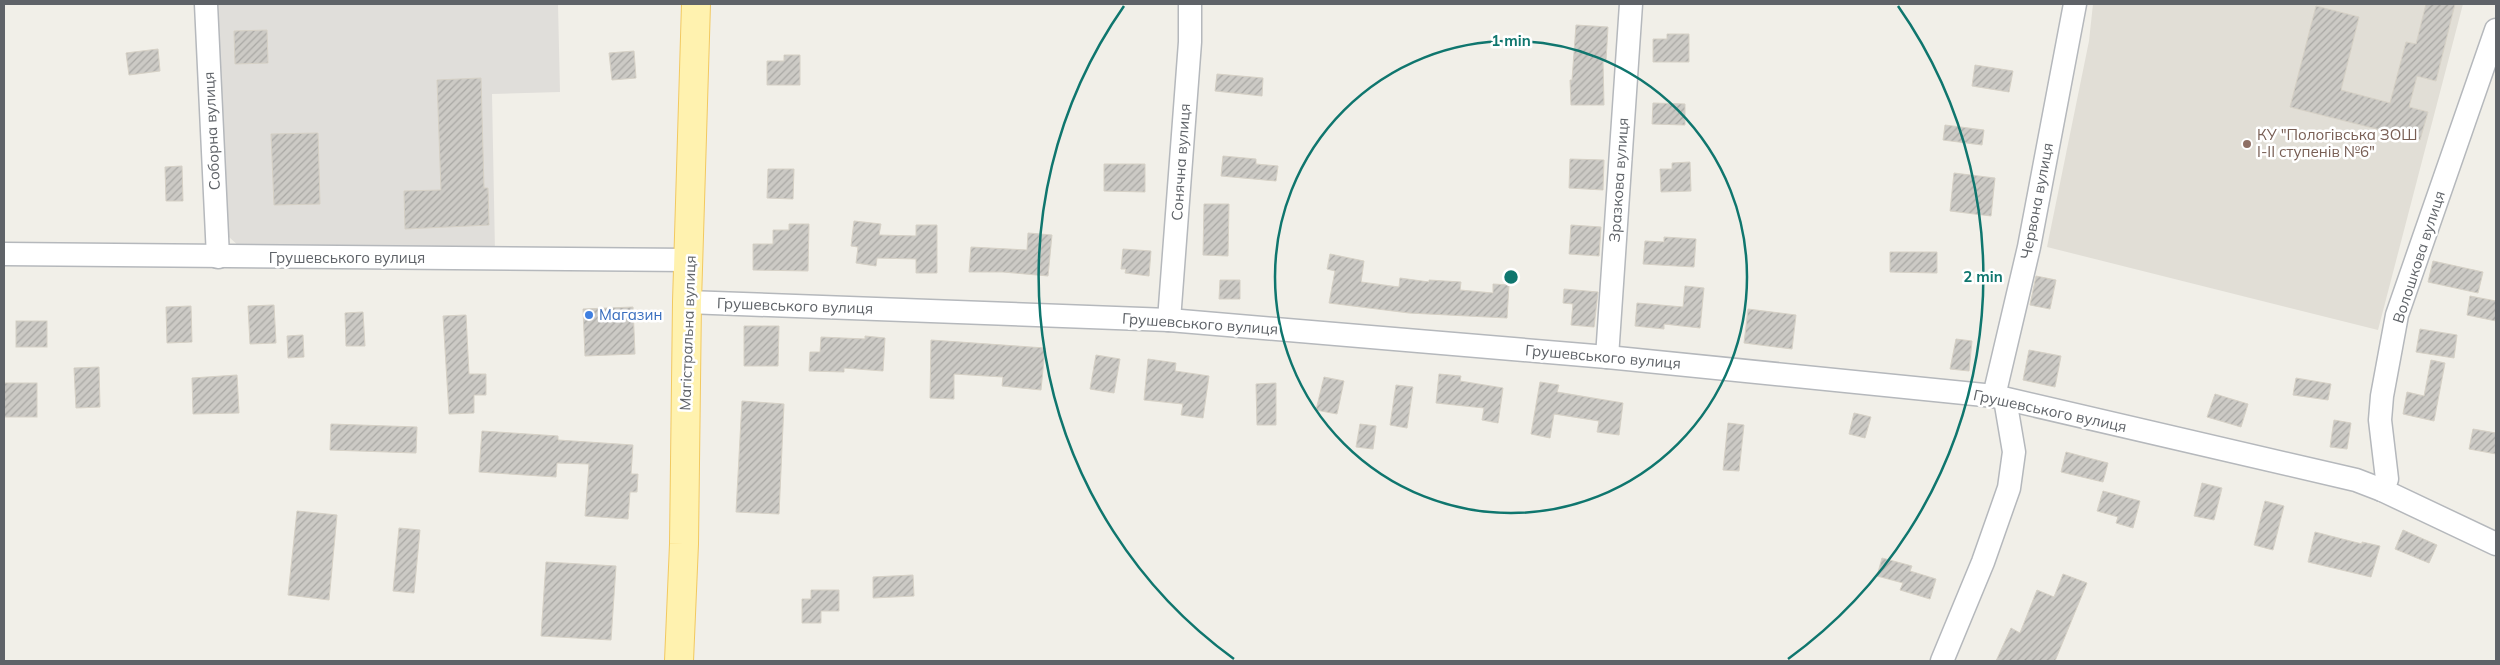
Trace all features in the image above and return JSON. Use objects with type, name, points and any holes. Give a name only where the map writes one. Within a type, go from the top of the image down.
[{"type":"main road","name":"Магістральна вулиця","points":[[679,661],[684,535],[687,302],[690,260],[696,4]]},
{"type":"street","name":"Соборна вулиця","points":[[206,4],[218,257]]},
{"type":"street","name":"Сонячна вулиця","points":[[1169,320],[1189,52],[1190,4]]},
{"type":"street","name":"Зразкова вулиця","points":[[1607,357],[1631,4]]},
{"type":"street","name":"Червона вулиця","points":[[1942,661],[1983,562],[2009,488],[2014,452],[1999,398],[2075,4]]},
{"type":"street","name":"Волошкова вулиця","points":[[2382,490],[2387,478],[2380,420],[2382,396],[2397,315],[2496,30]]},
{"type":"street","name":"Грушевського вулиця","points":[[4,254],[690,260]]},
{"type":"street","name":"Грушевського вулиця","points":[[687,302],[1169,320],[1607,357],[1999,398],[2356,480],[2382,490],[2496,544]]},
{"type":"shaded area","points":[[218,4],[558,4],[560,92],[492,94],[495,252],[242,249],[229,237],[225,217]]},
{"type":"shaded area","name":"КУ \"Пологівська ЗОШ І-ІІ ступенів №6\"","points":[[2093,4],[2463,4],[2378,330],[2047,247],[2089,41]]},
{"type":"building","points":[[2426,4],[2455,4],[2436,81],[2417,76],[2409,107],[2428,112],[2420,140],[2290,107],[2316,6],[2359,17],[2341,90],[2390,103],[2406,42],[2416,44]]},
{"type":"building","points":[[1576,25],[1608,27],[1606,61],[1603,61],[1604,105],[1571,105],[1570,80],[1572,80]]},
{"type":"building","points":[[267,30],[268,63],[235,64],[234,31]]},
{"type":"building","points":[[1667,34],[1689,34],[1689,62],[1653,62],[1653,39],[1667,39]]},
{"type":"building","points":[[158,49],[160,71],[129,75],[126,53]]},
{"type":"building","points":[[634,51],[636,78],[612,80],[609,53]]},
{"type":"building","points":[[784,55],[800,55],[800,85],[767,85],[767,61],[784,61]]},
{"type":"building","points":[[1975,65],[2013,71],[2009,92],[1972,86]]},
{"type":"building","points":[[1217,74],[1263,78],[1262,96],[1215,91]]},
{"type":"building","points":[[481,78],[484,188],[488,188],[489,225],[405,229],[404,191],[441,190],[437,80]]},
{"type":"building","points":[[1653,103],[1685,104],[1685,125],[1652,124]]},
{"type":"building","points":[[1945,125],[1984,130],[1982,145],[1943,140]]},
{"type":"building","points":[[318,133],[320,204],[274,205],[271,134]]},
{"type":"building","points":[[1223,156],[1256,159],[1256,164],[1278,166],[1276,181],[1221,176]]},
{"type":"building","points":[[1570,159],[1604,160],[1603,190],[1569,188]]},
{"type":"building","points":[[1690,162],[1691,191],[1661,192],[1660,169],[1672,169],[1672,163]]},
{"type":"building","points":[[1104,164],[1145,164],[1145,192],[1104,191]]},
{"type":"building","points":[[182,166],[183,201],[166,201],[165,167]]},
{"type":"building","points":[[768,169],[794,169],[793,199],[767,198]]},
{"type":"building","points":[[1954,173],[1995,178],[1991,216],[1950,211]]},
{"type":"building","points":[[1204,204],[1229,204],[1228,256],[1203,255]]},
{"type":"building","points":[[854,221],[881,224],[879,235],[916,236],[916,225],[937,225],[937,273],[916,273],[916,259],[877,258],[876,266],[856,263],[858,247],[851,246]]},
{"type":"building","points":[[789,224],[809,224],[808,271],[753,270],[753,244],[773,244],[773,230],[789,230]]},
{"type":"building","points":[[1571,225],[1601,227],[1599,256],[1569,254]]},
{"type":"building","points":[[1028,233],[1052,235],[1048,276],[1003,272],[969,272],[971,247],[1027,250]]},
{"type":"building","points":[[1664,237],[1696,239],[1694,267],[1643,264],[1645,241],[1664,242]]},
{"type":"building","points":[[1123,249],[1151,251],[1149,276],[1125,273],[1126,269],[1121,269]]},
{"type":"building","points":[[1890,252],[1937,252],[1937,273],[1890,272]]},
{"type":"building","points":[[1330,254],[1364,261],[1361,282],[1399,287],[1400,278],[1429,282],[1429,280],[1461,282],[1460,290],[1493,293],[1493,284],[1509,285],[1507,318],[1409,313],[1329,303],[1335,271],[1327,269]]},
{"type":"building","points":[[2433,261],[2483,272],[2478,293],[2428,282]]},
{"type":"building","points":[[2036,276],[2056,280],[2050,309],[2030,305]]},
{"type":"building","points":[[1220,280],[1240,280],[1240,299],[1219,299]]},
{"type":"building","points":[[1685,286],[1704,288],[1700,328],[1664,324],[1664,329],[1635,326],[1637,303],[1683,307]]},
{"type":"building","points":[[1564,289],[1598,292],[1594,327],[1571,325],[1573,304],[1563,303]]},
{"type":"building","points":[[2470,296],[2496,301],[2496,321],[2467,315]]},
{"type":"building","points":[[274,305],[276,343],[250,344],[248,306]]},
{"type":"building","points":[[191,306],[192,342],[167,343],[166,307]]},
{"type":"building","points":[[633,307],[635,354],[585,356],[583,309]]},
{"type":"building","points":[[1748,309],[1796,315],[1792,349],[1744,343]]},
{"type":"building","points":[[363,312],[365,346],[346,346],[345,313]]},
{"type":"building","points":[[466,315],[469,374],[486,374],[486,395],[474,395],[474,413],[449,414],[443,316]]},
{"type":"building","points":[[16,321],[47,321],[47,347],[16,347]]},
{"type":"building","points":[[744,326],[779,326],[778,366],[744,366]]},
{"type":"building","points":[[2420,329],[2457,335],[2454,358],[2416,352]]},
{"type":"building","points":[[303,335],[304,357],[288,358],[287,336]]},
{"type":"building","points":[[865,336],[885,338],[883,371],[844,368],[844,372],[809,371],[810,352],[820,352],[821,337],[865,339]]},
{"type":"building","points":[[1956,339],[1972,341],[1969,371],[1950,369]]},
{"type":"building","points":[[931,340],[1045,348],[1041,390],[1002,386],[1003,377],[954,374],[954,399],[930,398]]},
{"type":"building","points":[[2029,350],[2061,356],[2055,387],[2023,380]]},
{"type":"building","points":[[1096,355],[1120,359],[1114,393],[1090,389]]},
{"type":"building","points":[[1148,359],[1176,363],[1175,371],[1209,376],[1203,418],[1181,415],[1183,404],[1144,400]]},
{"type":"building","points":[[2431,360],[2445,363],[2434,421],[2403,414],[2407,392],[2424,396]]},
{"type":"building","points":[[99,367],[100,407],[76,408],[74,368]]},
{"type":"building","points":[[1439,374],[1461,376],[1460,381],[1503,388],[1498,423],[1482,420],[1484,408],[1436,403]]},
{"type":"building","points":[[237,375],[239,413],[193,414],[192,378]]},
{"type":"building","points":[[1324,377],[1344,381],[1337,414],[1316,410]]},
{"type":"building","points":[[2296,378],[2331,384],[2328,400],[2293,395]]},
{"type":"building","points":[[1540,382],[1559,385],[1557,392],[1623,403],[1619,435],[1597,432],[1599,421],[1554,414],[1550,438],[1531,434]]},
{"type":"building","points":[[4,383],[37,383],[37,417],[4,417]]},
{"type":"building","points":[[1276,383],[1276,425],[1257,425],[1256,384]]},
{"type":"building","points":[[1396,385],[1413,387],[1407,428],[1390,425]]},
{"type":"building","points":[[2215,394],[2248,404],[2241,427],[2207,417]]},
{"type":"building","points":[[742,401],[784,404],[779,514],[736,512]]},
{"type":"building","points":[[1854,413],[1871,417],[1865,438],[1849,434]]},
{"type":"building","points":[[2334,420],[2351,423],[2347,449],[2330,447]]},
{"type":"building","points":[[1728,423],[1744,425],[1739,471],[1723,470]]},
{"type":"building","points":[[331,424],[417,427],[416,453],[330,450]]},
{"type":"building","points":[[1360,424],[1376,426],[1373,449],[1356,447]]},
{"type":"building","points":[[2473,429],[2496,433],[2496,454],[2469,449]]},
{"type":"building","points":[[482,431],[558,436],[558,440],[633,445],[631,474],[638,474],[637,492],[630,492],[628,519],[585,516],[589,464],[557,463],[556,477],[479,472]]},
{"type":"building","points":[[2066,452],[2108,463],[2103,482],[2061,472]]},
{"type":"building","points":[[2202,483],[2222,488],[2214,520],[2194,516]]},
{"type":"building","points":[[2103,491],[2140,501],[2133,528],[2116,523],[2118,517],[2097,511]]},
{"type":"building","points":[[2265,501],[2284,506],[2273,550],[2254,545]]},
{"type":"building","points":[[297,511],[337,515],[329,600],[288,595]]},
{"type":"building","points":[[399,528],[420,530],[414,593],[393,591]]},
{"type":"building","points":[[2403,530],[2437,545],[2429,563],[2395,549]]},
{"type":"building","points":[[2315,532],[2362,544],[2362,542],[2380,546],[2371,577],[2308,562]]},
{"type":"building","points":[[1882,558],[1912,566],[1910,571],[1936,579],[1930,599],[1900,590],[1903,583],[1877,576]]},
{"type":"building","points":[[546,562],[616,566],[611,640],[541,636]]},
{"type":"building","points":[[2063,574],[2087,583],[2055,661],[1996,661],[2011,628],[2020,633],[2037,590],[2054,597]]},
{"type":"building","points":[[913,575],[914,596],[873,598],[873,577]]},
{"type":"building","points":[[811,590],[839,590],[839,611],[821,611],[821,623],[802,623],[802,599],[811,599]]},
{"type":"place","name":"КУ \"Пологівська ЗОШ І-ІІ ступенів №6\"","points":[[2247,144]]},
{"type":"place","name":"Магазин","points":[[589,315]]}]
